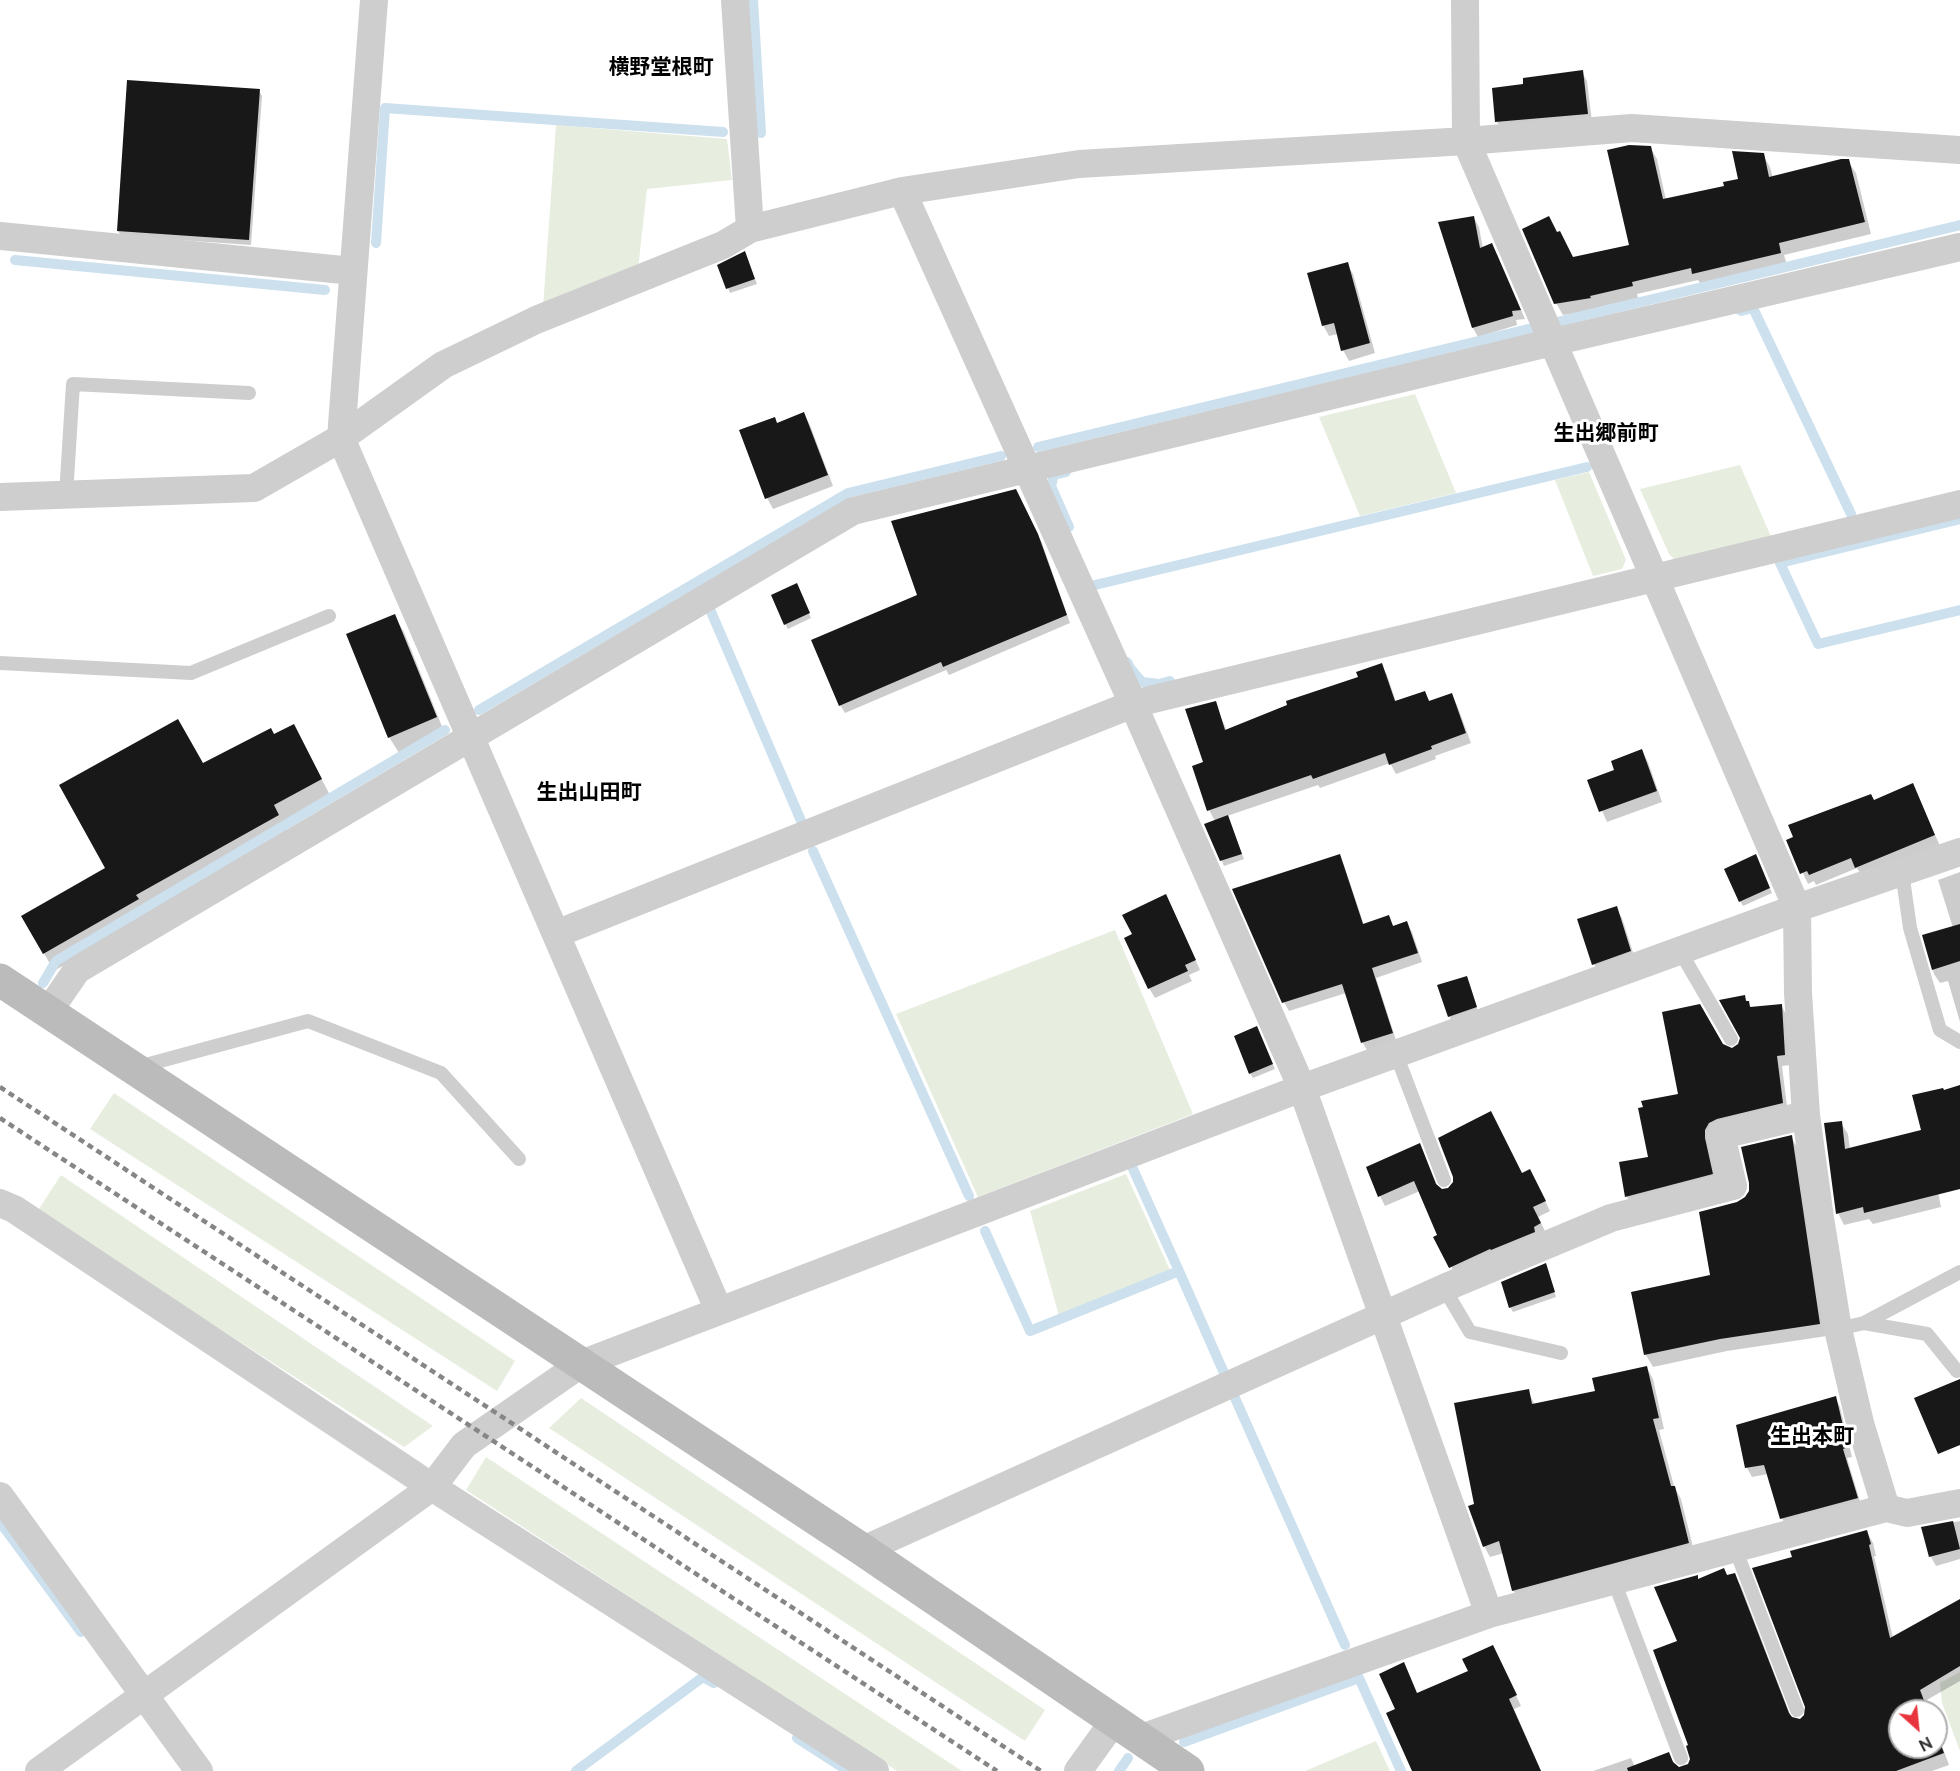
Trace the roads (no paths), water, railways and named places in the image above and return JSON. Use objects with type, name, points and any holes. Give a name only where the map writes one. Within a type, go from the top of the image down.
[{"type":"street","points":[[374,0],[341,438],[719,1311]]},
{"type":"street","points":[[735,0],[750,229]]},
{"type":"street","points":[[1465,0],[1466,141],[1797,908],[1798,993],[1806,1115],[1820,1218],[1851,1326],[1860,1423],[1886,1508]]},
{"type":"street","points":[[0,498],[254,488],[341,438],[443,365],[537,320],[723,244],[750,229],[903,191],[1079,164],[1466,141],[1632,128],[1960,150]]},
{"type":"street","points":[[903,191],[1134,704],[1302,1088],[1489,1614]]},
{"type":"street","points":[[0,236],[353,271]]},
{"type":"street","points":[[48,1012],[76,970],[853,511],[1028,470],[1548,330],[1960,248]]},
{"type":"street","points":[[556,933],[1134,704],[1960,504]]},
{"type":"street","points":[[39,1771],[432,1487],[464,1445],[581,1364],[1302,1088],[1797,908],[1960,852]]},
{"type":"street","points":[[0,980],[863,1550],[1188,1771]]},
{"type":"street","points":[[863,1550],[1381,1315],[1611,1218],[1733,1186],[1721,1136],[1806,1115]]},
{"type":"street","points":[[0,1203],[24,1216],[432,1487],[875,1771]]},
{"type":"street","points":[[0,1496],[199,1771]]},
{"type":"street","points":[[1078,1771],[1127,1730],[1489,1614],[1886,1508],[1907,1513],[1960,1503]]},
{"type":"lane","points":[[66,495],[73,384],[249,393]]},
{"type":"lane","points":[[0,663],[191,673],[329,616]]},
{"type":"lane","points":[[1902,872],[1910,928],[1940,1030],[1960,1042]]},
{"type":"lane","points":[[1680,951],[1731,1039]]},
{"type":"lane","points":[[133,1068],[308,1021],[441,1073],[519,1159]]},
{"type":"lane","points":[[1396,1054],[1444,1180]]},
{"type":"lane","points":[[1851,1326],[1960,1272]]},
{"type":"lane","points":[[1444,1288],[1470,1332],[1562,1353]]},
{"type":"lane","points":[[1851,1326],[1927,1334],[1957,1371]]},
{"type":"lane","points":[[1735,1548],[1797,1710]]},
{"type":"lane","points":[[1614,1581],[1681,1758]]},
{"type":"waterway","points":[[753,0],[761,133]]},
{"type":"waterway","points":[[376,243],[385,108],[723,132]]},
{"type":"waterway","points":[[1038,447],[1960,225]]},
{"type":"waterway","points":[[15,260],[325,290]]},
{"type":"waterway","points":[[1741,311],[1753,308],[1851,514]]},
{"type":"waterway","points":[[479,710],[848,493],[1001,456]]},
{"type":"waterway","points":[[1095,585],[1587,467]]},
{"type":"waterway","points":[[1066,472],[1054,475],[1051,486],[1069,527]]},
{"type":"waterway","points":[[1960,519],[1780,563],[1818,644],[1960,610]]},
{"type":"waterway","points":[[709,607],[802,823]]},
{"type":"waterway","points":[[1127,662],[1142,682],[1159,684],[1170,681]]},
{"type":"waterway","points":[[43,983],[56,961],[445,730]]},
{"type":"waterway","points":[[813,851],[969,1196]]},
{"type":"waterway","points":[[1133,1169],[1179,1271]]},
{"type":"waterway","points":[[985,1231],[1030,1331],[1179,1271],[1224,1373]]},
{"type":"waterway","points":[[1235,1398],[1345,1645]]},
{"type":"waterway","points":[[0,1522],[81,1632]]},
{"type":"waterway","points":[[576,1771],[703,1677],[714,1683]]},
{"type":"waterway","points":[[1184,1742],[1359,1678],[1401,1771]]},
{"type":"waterway","points":[[797,1738],[848,1771]]},
{"type":"waterway","points":[[1119,1771],[1128,1758]]},
{"type":"railway","points":[[0,1087],[1041,1771]]},
{"type":"railway","points":[[0,1118],[997,1771]]},
{"type":"district","name":"横野堂根町","points":[[661,68]]},
{"type":"district","name":"生出郷前町","points":[[1606,434]]},
{"type":"district","name":"生出山田町","points":[[589,793]]},
{"type":"district","name":"生出本町","points":[[1812,1437]]}]
